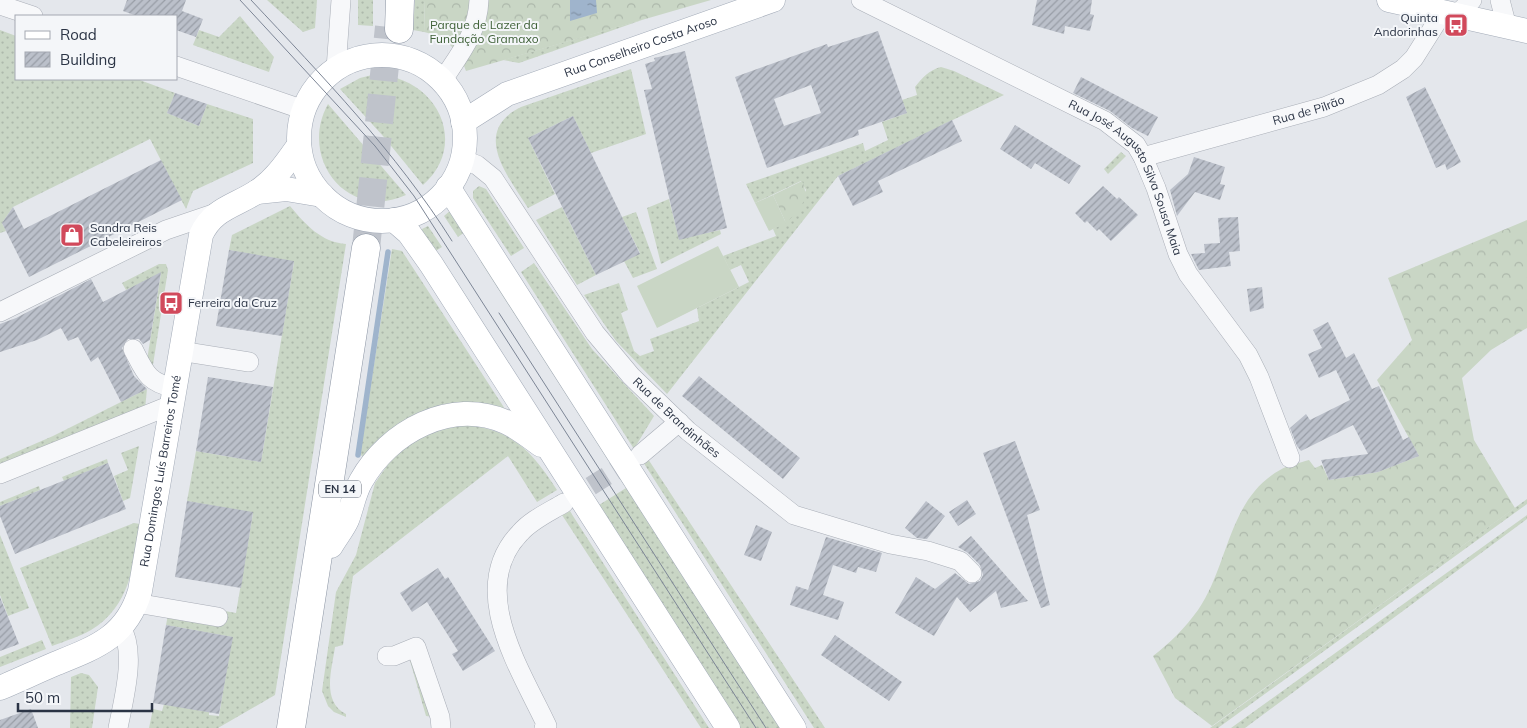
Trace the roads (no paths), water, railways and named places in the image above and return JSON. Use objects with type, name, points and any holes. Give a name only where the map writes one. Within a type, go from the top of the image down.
[{"type":"highway","points":[[390,0],[394,28],[400,0]]},
{"type":"highway","name":"EN 14","points":[[291,728],[372,249],[331,546],[302,728]]},
{"type":"main road","name":"Rua Conselheiro Costa Aroso","points":[[463,122],[507,94],[773,0]]},
{"type":"main road","points":[[1389,0],[1457,9],[1517,29]]},
{"type":"main road","points":[[384,55],[412,60],[425,67],[448,89],[463,122],[465,141],[456,176],[448,188],[423,209],[394,220],[369,220],[346,213],[322,195],[316,188],[304,168],[299,145],[300,123],[313,92],[336,69],[356,59],[384,55]]},
{"type":"main road","name":"Rua Conselheiro Costa Aroso","points":[[448,89],[507,94]]},
{"type":"main road","points":[[216,213],[257,192],[272,180],[299,145]]},
{"type":"main road","points":[[448,188],[794,728]]},
{"type":"main road","points":[[257,192],[286,189],[322,195]]},
{"type":"main road","name":"Rua Domingos Luís Barreiros Tomé","points":[[121,628],[138,597],[198,245],[204,228],[216,213]]},
{"type":"main road","points":[[394,220],[416,242],[728,728]]},
{"type":"main road","points":[[331,546],[346,520],[362,480],[383,451],[409,429],[440,417],[471,414],[505,422],[521,430],[551,452]]},
{"type":"main road","points":[[0,688],[92,649],[121,628]]},
{"type":"street","points":[[336,69],[340,0]]},
{"type":"street","points":[[448,89],[472,35],[478,16],[479,0]]},
{"type":"street","name":"Rua José Augusto Silva Sousa Maia","points":[[861,0],[1105,121],[1136,145],[1156,188],[1178,254],[1188,274],[1248,355],[1259,377],[1290,458]]},
{"type":"street","points":[[1500,0],[1517,29]]},
{"type":"street","points":[[0,5],[30,15]]},
{"type":"street","name":"Rua de Pilrão","points":[[1143,157],[1324,107],[1378,85],[1403,70],[1457,9]]},
{"type":"street","points":[[178,67],[304,110]]},
{"type":"street","name":"Rua de Brandinhães","points":[[461,159],[477,165],[493,178],[595,333],[631,376],[679,422],[794,515],[890,544],[928,551],[952,558],[960,561],[972,573]]},
{"type":"street","points":[[0,312],[166,230],[216,213]]},
{"type":"street","points":[[181,346],[250,356]]},
{"type":"street","points":[[0,474],[172,397],[149,378],[133,349]]},
{"type":"street","points":[[640,455],[679,422]]},
{"type":"street","points":[[546,727],[503,633],[498,608],[498,588],[504,556],[513,541],[526,527],[564,503]]},
{"type":"street","points":[[138,597],[213,610]]},
{"type":"street","points":[[118,728],[127,663],[126,637],[121,628]]},
{"type":"street","points":[[388,656],[394,656],[416,648],[440,717],[441,728]]},
{"type":"water","points":[[570,0],[596,0],[597,13],[570,21]]},
{"type":"waterway","points":[[358,455],[388,252]]},
{"type":"tunnel","points":[[366,248],[389,27]]},
{"type":"tunnel","points":[[567,501],[637,457]]},
{"type":"tram line","points":[[240,0],[375,146],[414,196],[756,728]]},
{"type":"tram line","points":[[251,0],[358,116],[407,177],[452,241]]},
{"type":"tram line","points":[[499,313],[766,728]]},
{"type":"place","name":"Quinta Andorinhas","points":[[1456,25]]},
{"type":"place","name":"Sandra Reis Cabeleireiros","points":[[72,235]]},
{"type":"place","name":"Ferreira da Cruz","points":[[171,303]]},
{"type":"park label","name":"Parque de Lazer da Fundação Gramaxo","points":[[484,32]]}]
